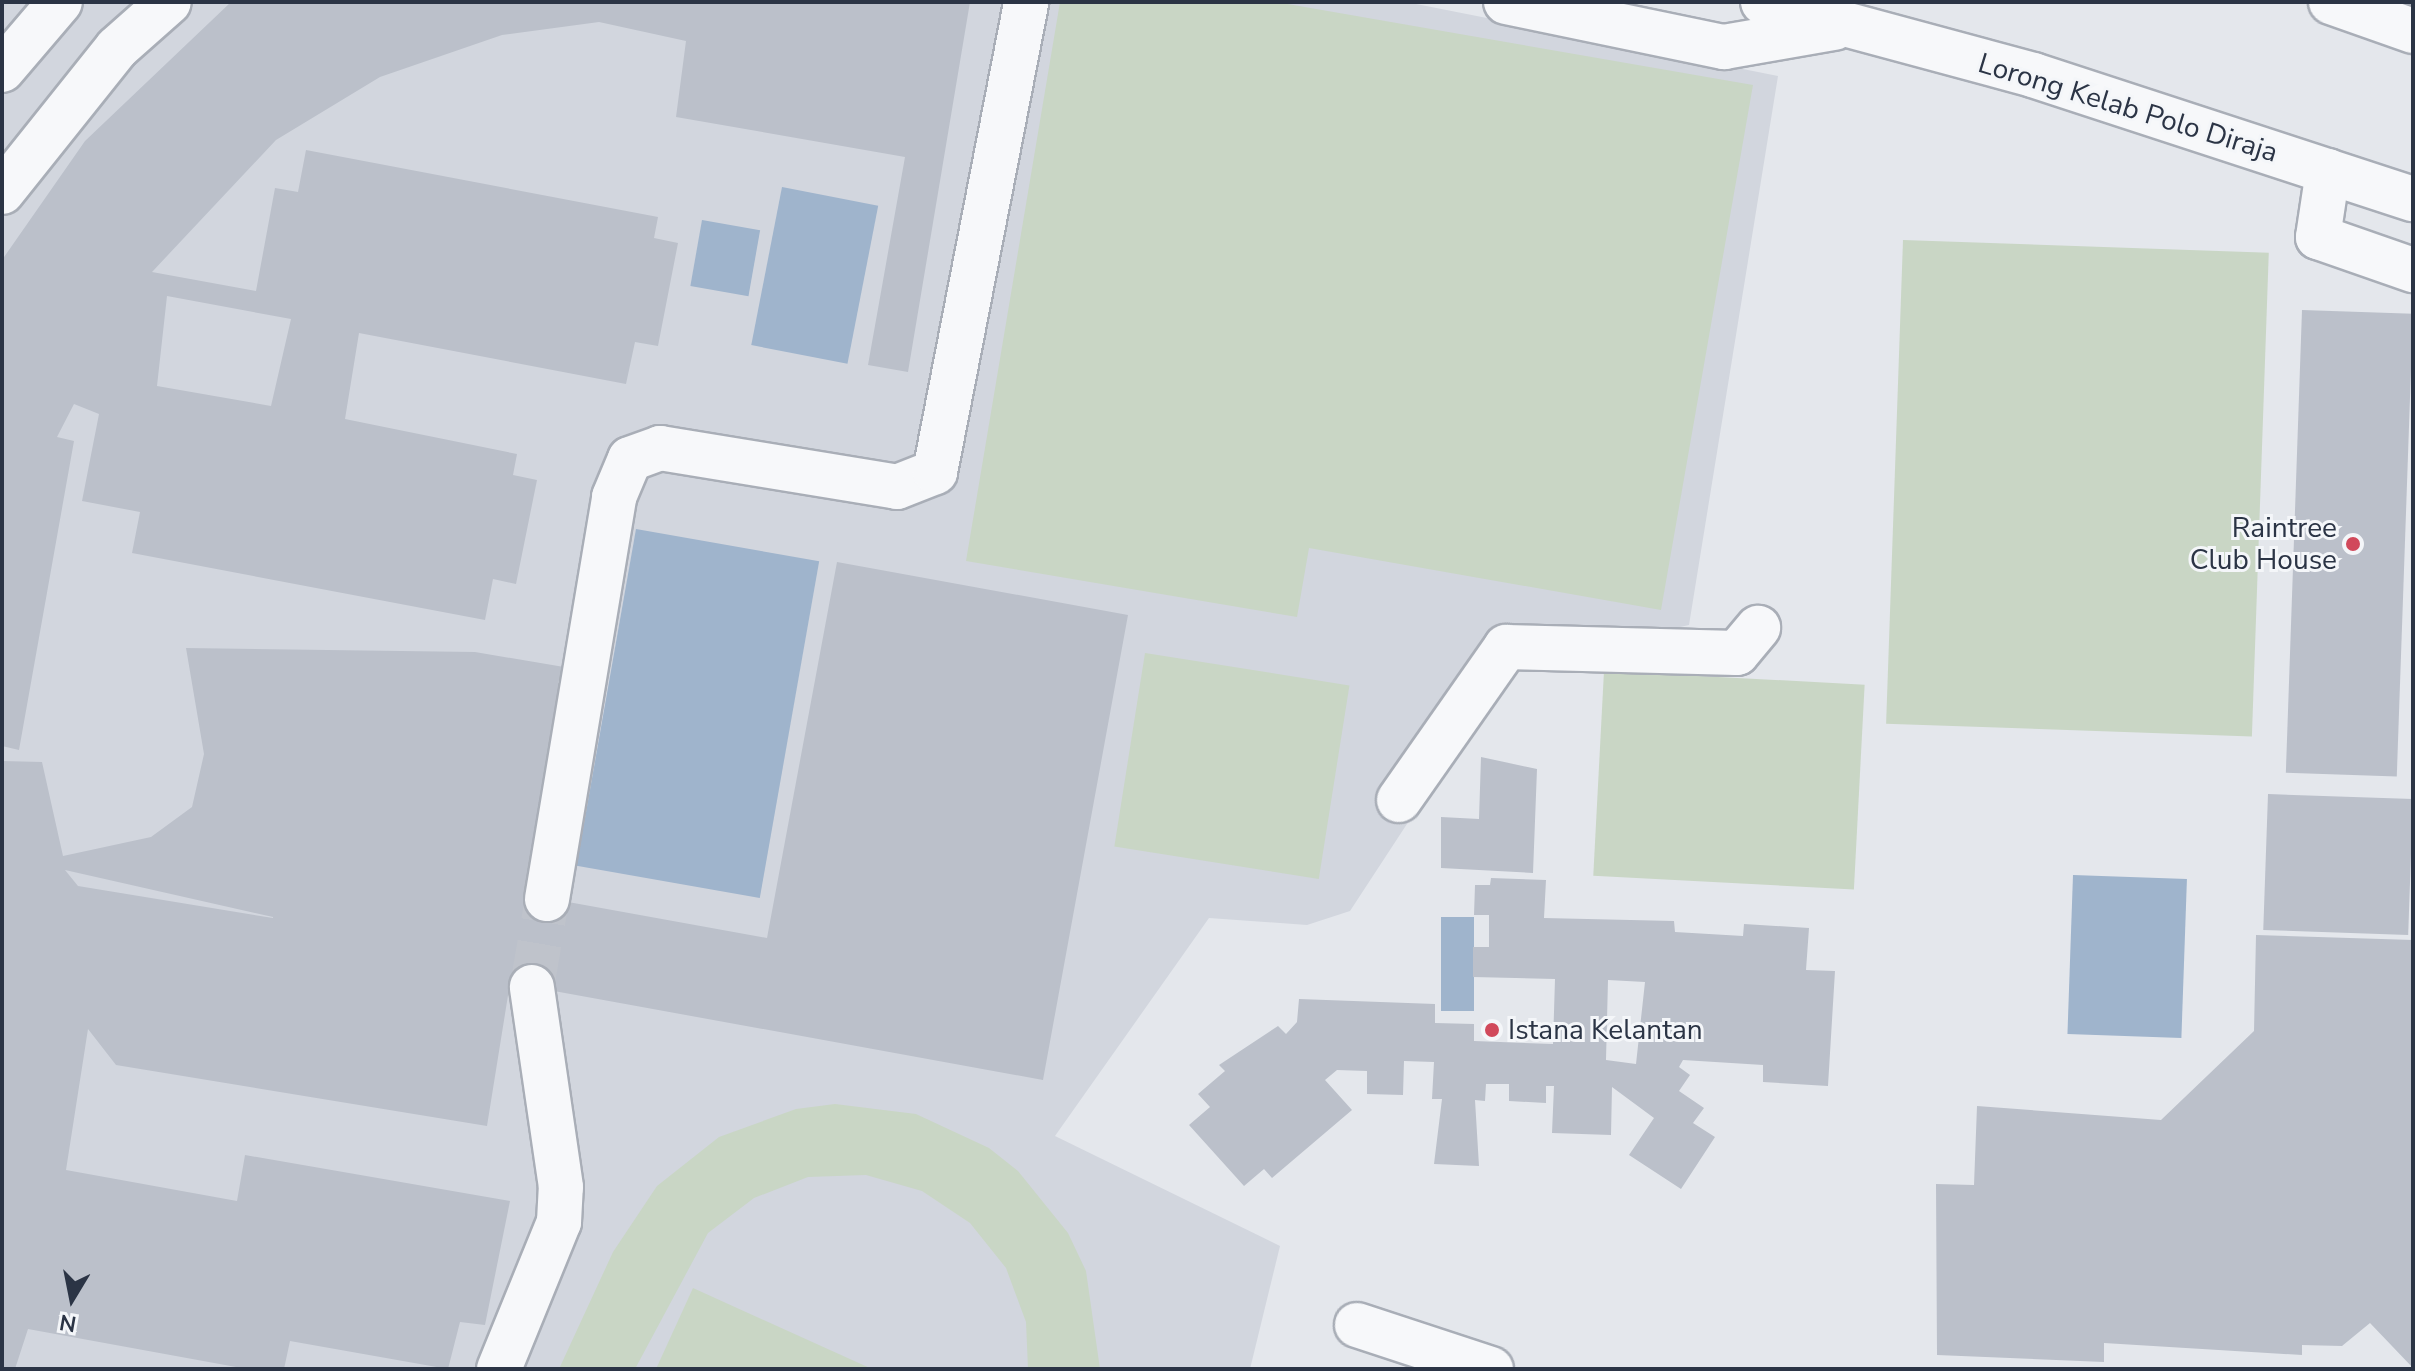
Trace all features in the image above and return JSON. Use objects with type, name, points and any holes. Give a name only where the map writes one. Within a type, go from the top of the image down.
[{"type":"street","points":[[2,70],[60,2]]},
{"type":"street","points":[[2,192],[117,48],[169,2]]},
{"type":"street","points":[[547,899],[614,497],[630,459],[660,448],[897,487],[935,472],[1026,2]]},
{"type":"street","name":"Lorong Kelab Polo Diraja","points":[[1506,2],[1724,47],[1903,20],[2413,199]]},
{"type":"street","name":"Lorong Kelab Polo Diraja","points":[[1763,2],[1841,27]]},
{"type":"street","points":[[2331,2],[2413,31]]},
{"type":"street","points":[[2328,171],[2318,237],[2413,270]]},
{"type":"street","points":[[1399,800],[1506,647],[1737,653],[1758,628]]},
{"type":"street","points":[[499,1369],[559,1222],[561,1187],[532,987]]},
{"type":"street","points":[[1357,1325],[1491,1369]]},
{"type":"shaded area","points":[[2,2],[1406,2],[1778,76],[1689,625],[1511,665],[1350,911],[1307,925],[1209,918],[1055,1136],[1280,1246],[1250,1369],[2,1369]]},
{"type":"green space","points":[[1060,2],[1276,2],[1753,85],[1661,610],[1309,548],[1297,617],[966,561]]},
{"type":"green space","points":[[1903,240],[2269,253],[2252,736],[1886,724]]},
{"type":"green space","points":[[1145,653],[1349,685],[1319,879],[1114,847]]},
{"type":"green space","points":[[1604,671],[1865,685],[1854,889],[1593,876]]},
{"type":"green space","points":[[835,1104],[916,1114],[989,1148],[1018,1171],[1068,1233],[1086,1271],[1100,1369],[1028,1369],[1026,1322],[1006,1268],[970,1223],[922,1191],[866,1175],[808,1177],[754,1198],[708,1233],[635,1369],[559,1369],[613,1252],[657,1186],[719,1137],[796,1109]]},
{"type":"green space","points":[[693,1288],[872,1369],[656,1369]]},
{"type":"water","points":[[782,187],[878,206],[847,364],[751,345]]},
{"type":"water","points":[[702,220],[760,230],[748,296],[690,286]]},
{"type":"water","points":[[636,529],[819,561],[760,898],[577,866]]},
{"type":"water","points":[[2073,875],[2187,879],[2181,1038],[2067,1034]]},
{"type":"water","points":[[1441,917],[1474,917],[1474,1011],[1441,1011]]},
{"type":"building","points":[[231,2],[970,2],[908,372],[868,365],[905,157],[676,117],[686,41],[599,22],[502,35],[380,77],[276,140],[152,272],[256,291],[275,188],[298,192],[306,150],[658,217],[654,238],[678,243],[658,346],[635,342],[626,384],[359,333],[345,419],[517,454],[513,475],[537,480],[516,584],[493,579],[485,620],[132,553],[140,512],[82,501],[99,414],[74,404],[57,437],[74,441],[19,750],[2,746],[2,260],[85,141]],"holes":[[[167,296],[291,319],[271,406],[157,386]]]},
{"type":"building","name":"Raintree Club House","points":[[2302,310],[2413,314],[2397,777],[2286,773]]},
{"type":"building","points":[[837,562],[1128,615],[1043,1080],[510,983],[487,1126],[116,1065],[88,1029],[66,1170],[237,1201],[245,1155],[510,1201],[485,1325],[460,1322],[448,1369],[290,1341],[284,1369],[247,1369],[28,1329],[15,1369],[2,1369],[2,761],[42,762],[63,856],[151,837],[192,807],[204,754],[186,648],[475,652],[564,667],[558,683],[569,687],[555,785],[542,784],[524,894],[767,938]],"holes":[[[65,870],[273,917],[78,886]]]},
{"type":"building","points":[[1481,757],[1537,769],[1533,873],[1441,868],[1441,817],[1479,819]]},
{"type":"building","points":[[2268,794],[2413,799],[2408,935],[2263,930]]},
{"type":"building","points":[[1491,878],[1546,880],[1544,918],[1674,921],[1675,932],[1743,936],[1744,924],[1809,928],[1806,970],[1835,971],[1828,1086],[1763,1082],[1763,1065],[1683,1060],[1679,1067],[1690,1075],[1679,1091],[1704,1108],[1693,1123],[1715,1137],[1681,1189],[1629,1155],[1654,1118],[1612,1087],[1611,1135],[1552,1133],[1554,1086],[1546,1086],[1546,1103],[1509,1101],[1509,1084],[1486,1084],[1485,1101],[1475,1100],[1479,1166],[1434,1164],[1442,1099],[1432,1099],[1434,1062],[1404,1061],[1403,1095],[1367,1094],[1367,1071],[1337,1070],[1325,1080],[1352,1110],[1272,1178],[1264,1169],[1244,1186],[1189,1125],[1210,1107],[1198,1094],[1225,1071],[1219,1065],[1278,1026],[1286,1034],[1297,1022],[1299,999],[1435,1004],[1435,1023],[1474,1024],[1474,1041],[1553,1044],[1555,979],[1473,977],[1473,947],[1489,947],[1489,915],[1474,915],[1475,885],[1490,885]],"holes":[[[1608,980],[1645,982],[1636,1064],[1606,1060]]]},
{"type":"building","points":[[2256,935],[2413,940],[2413,1368],[2370,1323],[2342,1346],[2302,1345],[2302,1355],[2104,1343],[2104,1362],[1937,1355],[1936,1184],[1974,1185],[1977,1106],[2161,1120],[2254,1031]]},
{"type":"tunnel","points":[[532,987],[547,899]]},
{"type":"place","name":"Raintree Club House","points":[[2353,544]]},
{"type":"place","name":"Istana Kelantan","points":[[1492,1030]]}]
